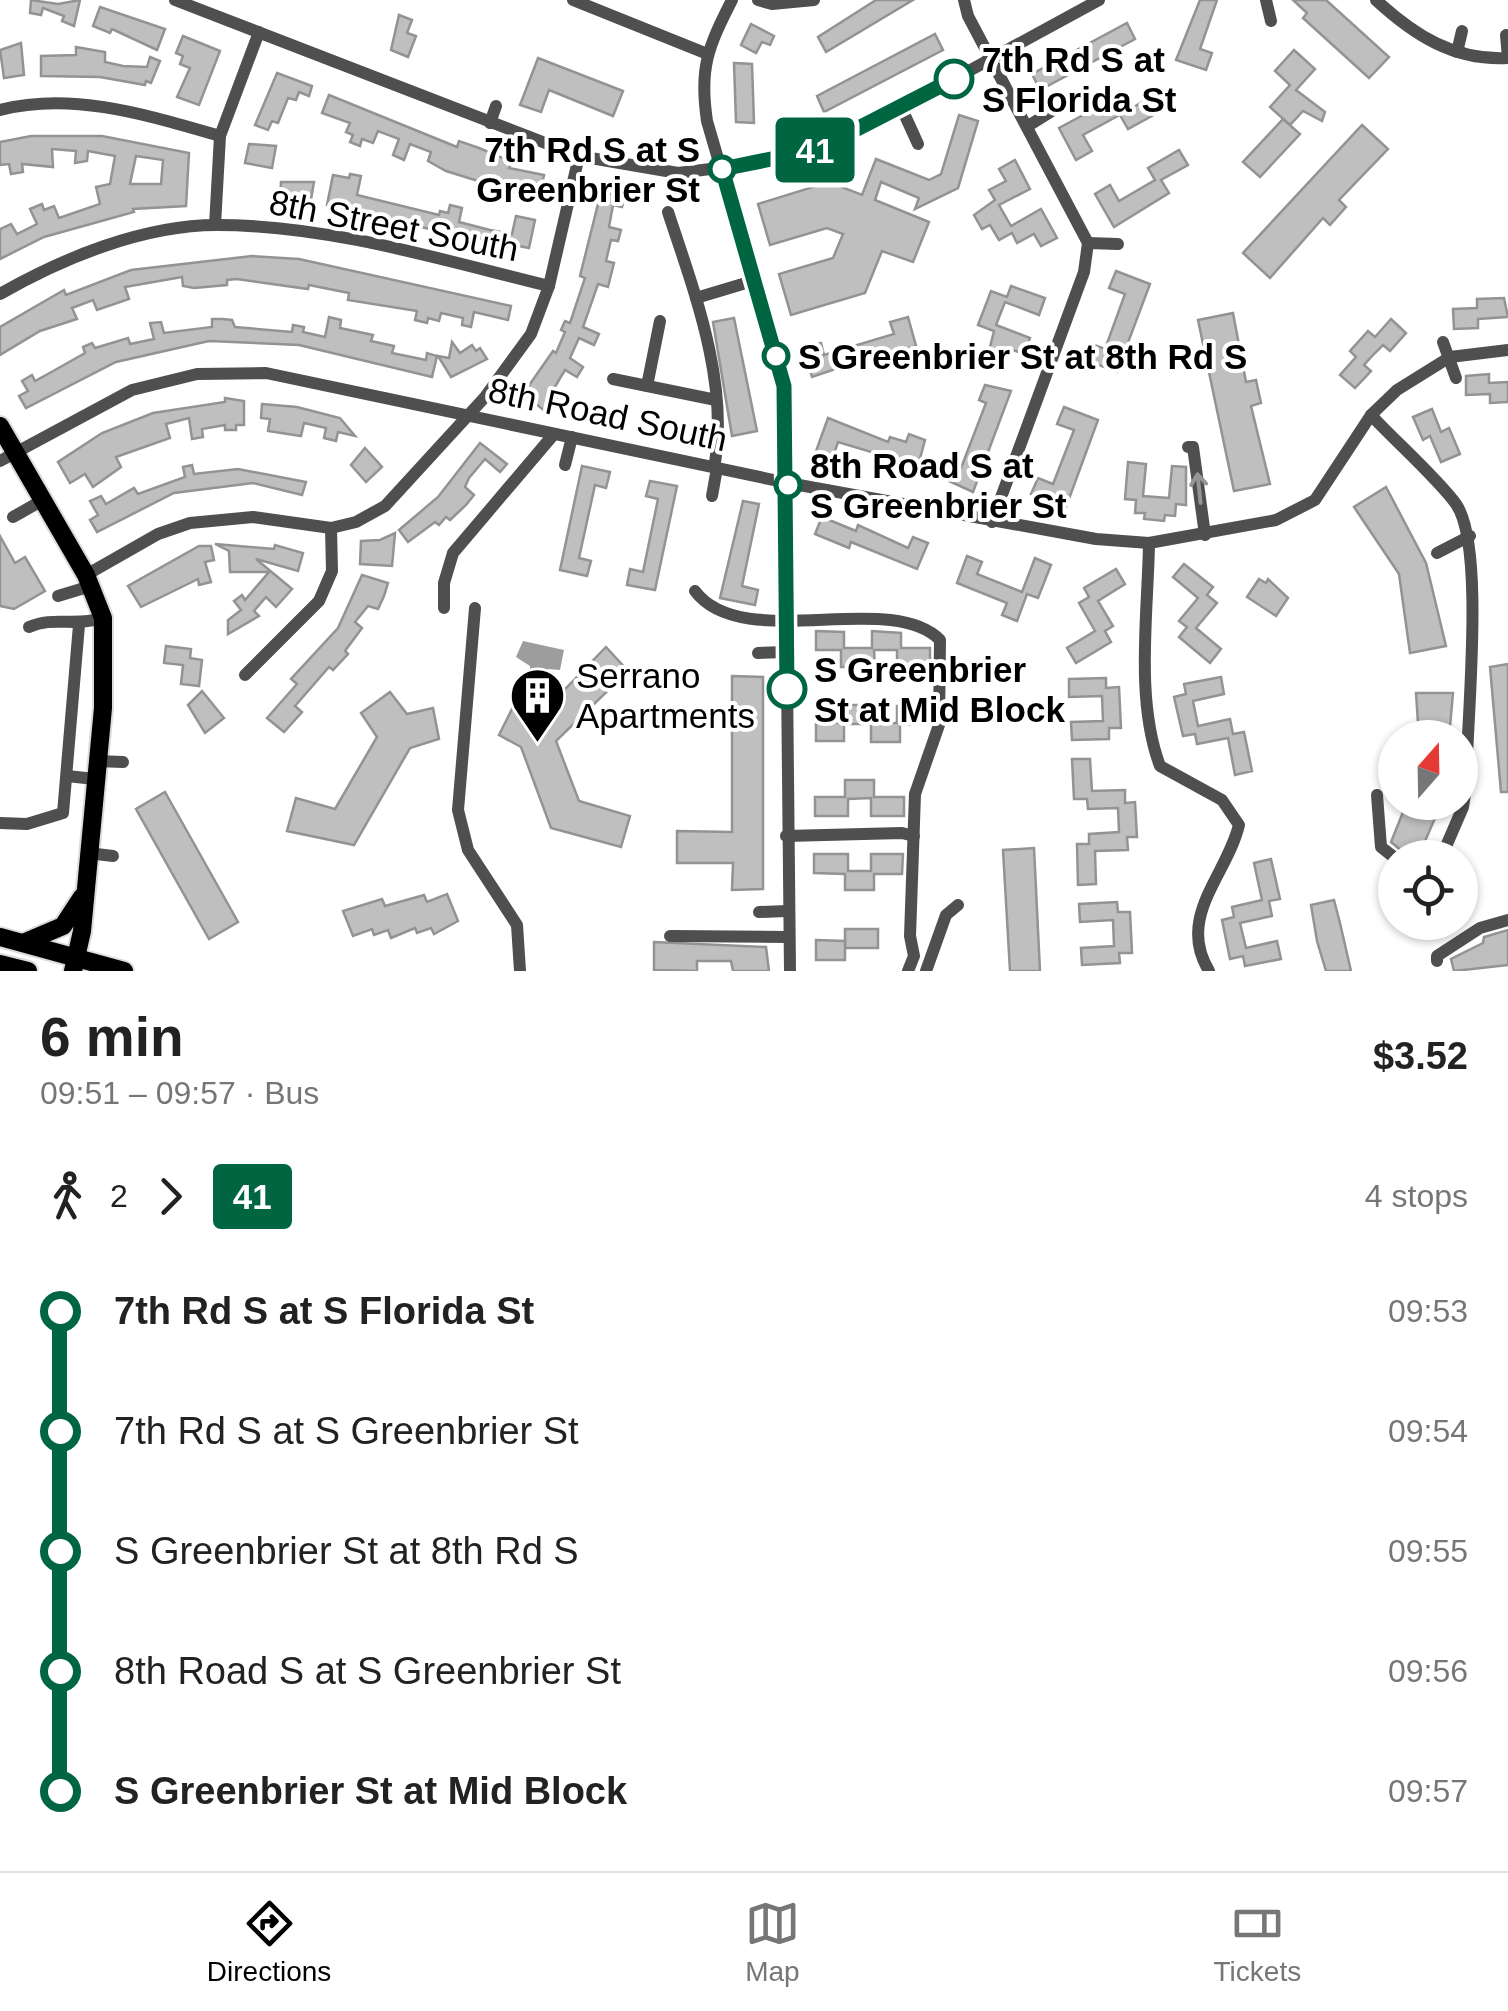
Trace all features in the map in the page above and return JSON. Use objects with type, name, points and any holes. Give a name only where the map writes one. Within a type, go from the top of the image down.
[{"type":"main road","points":[[0,426],[7,456],[43,500],[89,580],[103,618],[105,671],[76,964]]},
{"type":"main road","points":[[22,943],[63,926],[85,890]]},
{"type":"main road","points":[[0,937],[76,964],[124,971]]},
{"type":"main road","points":[[0,964],[28,971]]},
{"type":"street","points":[[175,0],[579,156],[678,173],[722,169],[816,150],[902,108],[1099,0]]},
{"type":"street","points":[[573,0],[591,3],[705,53]]},
{"type":"street","points":[[732,0],[705,53],[702,90],[707,122],[784,386],[790,971]]},
{"type":"street","points":[[758,0],[772,4],[814,0]]},
{"type":"street","points":[[964,0],[968,16],[1088,243],[1084,272],[992,522]]},
{"type":"street","points":[[1266,0],[1271,21]]},
{"type":"street","points":[[1376,0],[1438,47],[1508,58],[1506,35]]},
{"type":"street","points":[[1457,52],[1462,31]]},
{"type":"street","points":[[215,225],[220,136],[260,32]]},
{"type":"street","points":[[461,112],[467,95]]},
{"type":"street","points":[[0,110],[82,104],[149,115],[220,136]]},
{"type":"street","points":[[490,122],[496,106]]},
{"type":"street","points":[[902,108],[918,144]]},
{"type":"street","points":[[1028,126],[1052,112]]},
{"type":"street","points":[[58,596],[158,534],[190,522],[253,517],[331,528],[356,522],[385,506],[469,414],[531,334],[549,286],[579,156]]},
{"type":"street","points":[[668,212],[696,298],[721,429],[712,496]]},
{"type":"street","name":"8th Street South","points":[[0,294],[61,262],[114,244],[215,225],[343,239],[549,286]]},
{"type":"street","points":[[1088,243],[1118,244]]},
{"type":"street","points":[[696,298],[756,280]]},
{"type":"street","points":[[648,386],[660,321]]},
{"type":"street","points":[[1443,342],[1456,378]]},
{"type":"street","name":"8th Road South","points":[[7,456],[132,390],[197,374],[266,373],[788,484],[1096,540],[1149,543],[1256,532],[1315,500],[1370,415],[1406,382],[1450,357],[1508,350]]},
{"type":"street","points":[[613,378],[716,400]]},
{"type":"street","points":[[1370,415],[1454,502],[1470,536],[1473,576],[1466,786],[1463,807],[1448,840]]},
{"type":"street","points":[[444,608],[444,582],[453,553],[554,434]]},
{"type":"street","points":[[566,465],[572,438]]},
{"type":"street","points":[[1188,447],[1194,447],[1205,535]]},
{"type":"street","points":[[13,517],[43,500]]},
{"type":"street","points":[[245,676],[319,600],[332,572],[331,528]]},
{"type":"street","points":[[1437,554],[1470,536]]},
{"type":"street","points":[[1149,543],[1147,669],[1154,748],[1160,766],[1222,800],[1240,825],[1232,853],[1206,890],[1198,919],[1201,958],[1209,971]]},
{"type":"street","points":[[695,592],[717,610],[787,620],[898,622],[933,633],[940,640],[939,725],[916,794],[914,956],[908,971]]},
{"type":"street","points":[[475,608],[458,810],[468,850],[517,925],[520,971]]},
{"type":"street","points":[[28,627],[46,620],[79,625],[103,618]]},
{"type":"street","points":[[0,822],[27,824],[64,813],[79,625]]},
{"type":"street","points":[[758,653],[788,652]]},
{"type":"street","points":[[67,776],[96,761],[123,762]]},
{"type":"street","points":[[1377,795],[1380,840]]},
{"type":"street","points":[[786,836],[914,836]]},
{"type":"street","points":[[88,853],[113,856]]},
{"type":"street","points":[[926,971],[946,915],[958,905]]},
{"type":"street","points":[[758,912],[787,910]]},
{"type":"street","points":[[1437,962],[1436,956],[1457,939],[1508,920]]},
{"type":"street","points":[[670,936],[787,937]]},
{"type":"shaded area","points":[[523,641],[564,650],[560,670],[548,669],[542,682],[530,679],[530,666],[516,657]]},
{"type":"building","points":[[31,0],[58,4],[80,0],[74,26],[62,21],[64,16],[43,8],[41,15],[30,13]]},
{"type":"building","points":[[876,0],[913,0],[826,52],[818,37]]},
{"type":"building","points":[[1200,0],[1217,0],[1200,49],[1212,53],[1206,70],[1176,60]]},
{"type":"building","points":[[1293,0],[1326,0],[1389,57],[1369,78],[1303,18],[1307,13]]},
{"type":"building","points":[[100,7],[165,29],[157,50],[112,29],[110,33],[93,26]]},
{"type":"building","points":[[399,15],[412,20],[407,33],[416,36],[408,57],[391,50]]},
{"type":"building","points":[[1127,23],[1135,39],[1040,90],[1032,74]]},
{"type":"building","points":[[751,24],[774,36],[770,45],[762,42],[756,53],[741,45]]},
{"type":"building","points":[[935,34],[943,50],[824,112],[817,96]]},
{"type":"building","points":[[183,36],[220,51],[199,105],[177,97],[190,68],[180,64],[183,56],[176,53]]},
{"type":"building","points":[[21,43],[24,75],[4,78],[0,50]]},
{"type":"building","points":[[76,47],[105,52],[105,62],[123,66],[147,67],[150,57],[160,61],[151,83],[146,81],[145,85],[100,77],[41,76],[41,56],[76,55]]},
{"type":"building","points":[[1294,50],[1315,69],[1296,90],[1325,112],[1322,121],[1303,111],[1290,125],[1270,107],[1290,85],[1275,71]]},
{"type":"building","points":[[538,58],[623,91],[613,116],[549,90],[541,112],[520,105]]},
{"type":"building","points":[[734,63],[752,64],[754,123],[736,122]]},
{"type":"building","points":[[277,73],[312,86],[309,96],[299,92],[296,100],[288,98],[278,123],[272,121],[268,130],[255,125]]},
{"type":"building","points":[[329,95],[457,147],[459,141],[479,148],[512,162],[509,168],[544,175],[539,200],[446,171],[428,161],[431,152],[410,144],[404,160],[393,155],[399,139],[378,131],[373,143],[362,139],[360,146],[350,142],[353,135],[346,132],[350,123],[322,113]]},
{"type":"building","points":[[1117,97],[1125,112],[1083,135],[1092,151],[1076,160],[1059,128]]},
{"type":"building","points":[[1151,97],[1159,112],[1128,129],[1120,115]]},
{"type":"building","points":[[959,115],[978,121],[958,188],[915,209],[919,198],[881,182],[875,200],[929,222],[913,262],[882,251],[865,293],[791,315],[779,274],[833,258],[843,234],[827,228],[770,245],[758,204],[829,182],[862,195],[876,159],[929,180],[941,174]]},
{"type":"building","points":[[1283,119],[1300,134],[1260,177],[1243,162]]},
{"type":"building","points":[[1362,125],[1388,149],[1339,200],[1346,207],[1330,225],[1323,218],[1270,278],[1243,253]]},
{"type":"building","points":[[31,136],[102,136],[189,153],[186,206],[133,209],[134,212],[44,237],[0,259],[0,229],[11,224],[17,234],[37,224],[30,209],[42,204],[44,210],[54,206],[59,218],[100,204],[96,187],[110,184],[115,156],[88,151],[87,161],[75,163],[76,151],[52,149],[53,167],[22,164],[23,172],[11,174],[9,164],[0,165],[0,142]],"holes":[[[136,156],[163,160],[161,184],[130,184]]]},
{"type":"building","points":[[249,144],[276,146],[272,168],[245,163]]},
{"type":"building","points":[[1179,150],[1188,165],[1161,180],[1169,193],[1114,227],[1095,194],[1110,185],[1119,201],[1155,180],[1148,168]]},
{"type":"building","points":[[1015,160],[1030,189],[999,205],[1011,226],[1041,209],[1057,238],[1041,246],[1034,234],[1017,243],[1012,233],[999,240],[990,225],[982,229],[974,215],[995,200],[989,190],[1006,181],[999,169]]},
{"type":"building","points":[[350,174],[361,176],[357,195],[439,215],[440,211],[448,213],[450,205],[462,208],[459,222],[490,230],[512,234],[516,216],[535,220],[529,248],[352,214],[327,205],[333,175],[349,178]]},
{"type":"building","points":[[281,182],[314,182],[310,205],[280,201]]},
{"type":"building","points":[[601,192],[625,197],[622,207],[613,205],[609,227],[621,230],[618,241],[611,240],[606,261],[614,263],[608,287],[598,284],[583,327],[599,334],[594,345],[579,338],[570,358],[583,367],[577,377],[565,370],[553,390],[560,395],[545,411],[523,394],[553,351],[556,353],[565,321],[570,323],[585,278],[580,276]]},
{"type":"building","points":[[252,256],[299,259],[511,306],[508,320],[474,312],[471,327],[462,325],[463,318],[441,313],[439,321],[428,318],[427,323],[415,320],[417,311],[348,300],[349,293],[309,285],[308,289],[237,279],[227,280],[227,285],[194,288],[183,286],[182,277],[125,287],[129,299],[97,310],[93,300],[72,308],[77,319],[40,331],[0,355],[0,327],[64,290],[66,295],[131,270]]},
{"type":"building","points":[[1116,271],[1150,284],[1117,372],[1083,359],[1089,343],[1105,349],[1125,294],[1109,288]]},
{"type":"building","points":[[1011,286],[1045,298],[1039,315],[1005,302],[996,325],[1030,338],[1024,354],[1007,348],[1004,357],[989,351],[994,331],[978,325],[991,291],[1007,297]]},
{"type":"building","points":[[1504,298],[1508,317],[1478,319],[1478,328],[1454,329],[1453,309],[1477,308],[1477,299]]},
{"type":"building","points":[[1233,313],[1246,382],[1256,380],[1261,403],[1251,406],[1270,484],[1234,491],[1198,320]]},
{"type":"building","points":[[329,317],[341,320],[340,328],[373,335],[371,341],[394,346],[392,353],[426,360],[427,353],[437,356],[432,377],[299,345],[209,341],[116,362],[26,408],[19,396],[28,391],[22,381],[32,375],[35,381],[85,353],[83,347],[92,343],[95,348],[128,338],[130,344],[154,339],[150,323],[161,322],[164,333],[212,327],[212,319],[222,319],[232,320],[235,327],[292,332],[293,325],[304,327],[303,332],[325,337]]},
{"type":"building","points":[[908,317],[916,346],[899,351],[902,359],[886,364],[880,354],[812,377],[804,348],[821,343],[824,355],[894,334],[890,322]]},
{"type":"building","points":[[734,318],[757,431],[732,436],[713,322]]},
{"type":"building","points":[[1391,319],[1406,333],[1390,351],[1383,345],[1373,355],[1364,365],[1371,371],[1355,388],[1340,375],[1356,357],[1350,351],[1368,331],[1375,337]]},
{"type":"building","points":[[452,342],[460,353],[472,345],[476,351],[480,348],[487,359],[451,377],[438,356],[449,358]]},
{"type":"building","points":[[1489,374],[1489,383],[1508,382],[1508,402],[1490,403],[1490,394],[1466,395],[1466,376]]},
{"type":"building","points":[[985,385],[1011,391],[973,492],[949,481],[955,465],[961,468],[986,403],[979,400]]},
{"type":"building","points":[[225,398],[244,401],[244,425],[236,425],[236,430],[225,430],[225,425],[202,429],[203,437],[192,439],[189,418],[166,424],[170,438],[116,457],[121,467],[93,487],[85,474],[70,483],[58,462],[102,433],[153,413],[225,402]]},
{"type":"building","points":[[262,404],[297,407],[340,418],[355,436],[338,432],[336,441],[324,438],[326,428],[304,423],[301,436],[268,431],[270,419],[261,418]]},
{"type":"building","points":[[1064,407],[1098,420],[1066,507],[1031,494],[1038,478],[1053,484],[1074,430],[1057,424]]},
{"type":"building","points":[[1432,409],[1441,432],[1449,428],[1460,454],[1441,462],[1430,436],[1423,440],[1413,417]]},
{"type":"building","points":[[828,418],[888,442],[890,437],[906,442],[909,434],[925,440],[918,466],[838,442],[832,460],[815,454]]},
{"type":"building","points":[[480,443],[507,464],[500,472],[485,459],[465,487],[474,495],[466,505],[450,520],[446,517],[439,525],[435,522],[408,542],[399,530],[438,497]]},
{"type":"building","points":[[365,448],[382,467],[366,482],[351,465]]},
{"type":"building","points":[[1128,462],[1146,464],[1143,496],[1169,498],[1172,466],[1186,467],[1186,505],[1176,504],[1175,516],[1165,515],[1164,521],[1144,519],[1145,513],[1135,513],[1136,500],[1125,499]]},
{"type":"building","points":[[192,465],[194,474],[238,469],[306,482],[302,495],[253,483],[174,493],[97,532],[90,520],[98,515],[90,501],[101,496],[106,504],[134,488],[138,494],[185,477],[183,467]]},
{"type":"building","points":[[582,466],[610,472],[606,488],[595,485],[579,558],[591,561],[587,576],[560,570]]},
{"type":"building","points":[[650,481],[677,486],[655,590],[627,585],[630,569],[643,572],[658,499],[646,496]]},
{"type":"building","points":[[1386,487],[1426,563],[1446,646],[1410,653],[1399,574],[1354,507]]},
{"type":"building","points":[[743,501],[759,504],[742,586],[758,590],[755,605],[720,598]]},
{"type":"building","points":[[822,517],[856,531],[858,525],[908,548],[913,537],[928,543],[917,569],[851,542],[849,548],[815,534]]},
{"type":"building","points":[[395,533],[392,566],[360,564],[361,541],[380,540]]},
{"type":"building","points":[[0,536],[15,563],[25,557],[45,591],[14,609],[0,606]]},
{"type":"building","points":[[215,544],[274,549],[275,545],[303,553],[298,571],[256,559],[292,589],[276,607],[266,597],[254,611],[259,616],[228,634],[228,620],[241,610],[234,601],[242,595],[245,600],[269,572],[230,572],[229,551]]},
{"type":"building","points":[[199,546],[211,546],[214,560],[205,562],[211,582],[199,585],[198,579],[141,607],[128,586]]},
{"type":"building","points":[[967,556],[982,562],[977,574],[1022,592],[1035,558],[1051,565],[1038,598],[1027,594],[1017,621],[1002,615],[1007,603],[957,583]]},
{"type":"building","points":[[1184,564],[1213,587],[1207,595],[1217,603],[1196,628],[1221,649],[1210,663],[1179,637],[1187,627],[1179,621],[1198,598],[1173,577]]},
{"type":"building","points":[[1116,569],[1125,584],[1098,601],[1113,626],[1105,631],[1111,642],[1076,663],[1067,648],[1095,631],[1079,603],[1089,597],[1084,588]]},
{"type":"building","points":[[362,575],[388,583],[378,609],[368,606],[355,622],[362,628],[345,651],[348,654],[333,670],[329,667],[295,706],[302,712],[284,732],[267,718],[297,684],[291,679],[338,628]]},
{"type":"building","points":[[1259,579],[1266,583],[1268,579],[1288,598],[1276,616],[1247,597]]},
{"type":"building","points":[[816,631],[844,632],[844,648],[872,648],[872,631],[901,633],[901,648],[930,648],[930,667],[897,667],[897,650],[874,650],[875,667],[841,667],[841,650],[816,650]]},
{"type":"building","points":[[166,646],[191,649],[190,658],[202,660],[199,686],[181,684],[183,665],[164,663]]},
{"type":"building","name":"Serrano Apartments","points":[[606,647],[628,671],[556,741],[579,801],[630,816],[621,847],[551,828],[521,747],[499,735],[513,707],[537,718]]},
{"type":"building","points":[[1508,664],[1508,792],[1501,792],[1490,667]]},
{"type":"building","points":[[732,676],[763,677],[763,889],[732,890],[733,863],[677,863],[677,831],[732,832]]},
{"type":"building","points":[[1221,677],[1224,694],[1193,701],[1198,726],[1230,719],[1233,734],[1244,732],[1252,771],[1235,775],[1228,738],[1197,744],[1195,734],[1183,736],[1174,697],[1186,694],[1184,684]]},
{"type":"building","points":[[1106,678],[1106,688],[1119,687],[1121,728],[1109,728],[1109,739],[1072,740],[1071,722],[1103,721],[1102,696],[1069,697],[1069,679]]},
{"type":"building","points":[[202,691],[224,718],[205,733],[188,705]]},
{"type":"building","points":[[390,692],[407,714],[433,708],[439,739],[410,748],[354,845],[287,831],[296,798],[335,809],[377,737],[361,713]]},
{"type":"building","points":[[1416,693],[1453,693],[1451,720],[1418,720]]},
{"type":"building","points":[[841,705],[874,705],[874,723],[897,723],[897,706],[929,706],[929,723],[900,725],[900,742],[871,742],[871,724],[844,724],[844,741],[816,741],[816,723],[841,723]]},
{"type":"building","points":[[1072,759],[1090,759],[1092,791],[1125,790],[1125,803],[1135,802],[1137,837],[1127,837],[1128,850],[1095,851],[1096,884],[1078,885],[1077,844],[1089,844],[1089,834],[1119,832],[1118,808],[1088,809],[1087,799],[1074,799]]},
{"type":"building","points":[[845,780],[874,780],[874,797],[904,797],[904,816],[871,816],[871,798],[848,799],[848,816],[815,816],[815,797],[845,797]]},
{"type":"building","points":[[165,792],[238,922],[209,939],[136,809]]},
{"type":"building","points":[[1400,820],[1434,820],[1425,840],[1392,840]]},
{"type":"building","points":[[1034,848],[1040,971],[1010,971],[1003,850]]},
{"type":"building","points":[[814,854],[848,854],[848,871],[871,871],[871,854],[903,854],[902,874],[874,874],[874,890],[845,890],[845,874],[814,873]]},
{"type":"building","points":[[1271,859],[1280,899],[1269,901],[1272,916],[1240,923],[1246,948],[1277,941],[1281,959],[1245,966],[1243,956],[1230,959],[1222,920],[1234,917],[1232,907],[1262,900],[1254,863]]},
{"type":"building","points":[[447,894],[458,921],[434,934],[431,928],[417,933],[415,928],[391,938],[388,930],[374,935],[372,929],[353,936],[343,911],[382,899],[385,906],[424,895],[427,902]]},
{"type":"building","points":[[1334,900],[1351,971],[1326,971],[1317,941],[1311,905]]},
{"type":"building","points":[[1117,902],[1118,912],[1130,912],[1132,953],[1119,953],[1120,963],[1082,965],[1081,948],[1114,946],[1113,920],[1080,922],[1079,904]]},
{"type":"building","points":[[845,929],[878,929],[878,948],[845,948]]},
{"type":"building","points":[[1508,930],[1508,965],[1454,971],[1451,959],[1483,943],[1484,937]]},
{"type":"building","points":[[816,940],[845,941],[845,960],[816,960]]},
{"type":"building","points":[[654,942],[766,947],[769,971],[733,971],[731,961],[697,961],[697,971],[654,970]]},
{"type":"bus line","name":"41","points":[[787,689],[788,484],[784,386],[760,291],[722,169],[775,162],[816,150],[846,138],[954,79]]},
{"type":"place","name":"7th Rd S at S Florida St","points":[[954,79]]},
{"type":"place","name":"7th Rd S at S Greenbrier St","points":[[722,169]]},
{"type":"place","name":"S Greenbrier St at 8th Rd S","points":[[776,356]]},
{"type":"place","name":"8th Road S at S Greenbrier St","points":[[788,485]]},
{"type":"place","name":"S Greenbrier St at Mid Block","points":[[787,689]]},
{"type":"place","name":"Serrano Apartments","points":[[537,744]]}]
